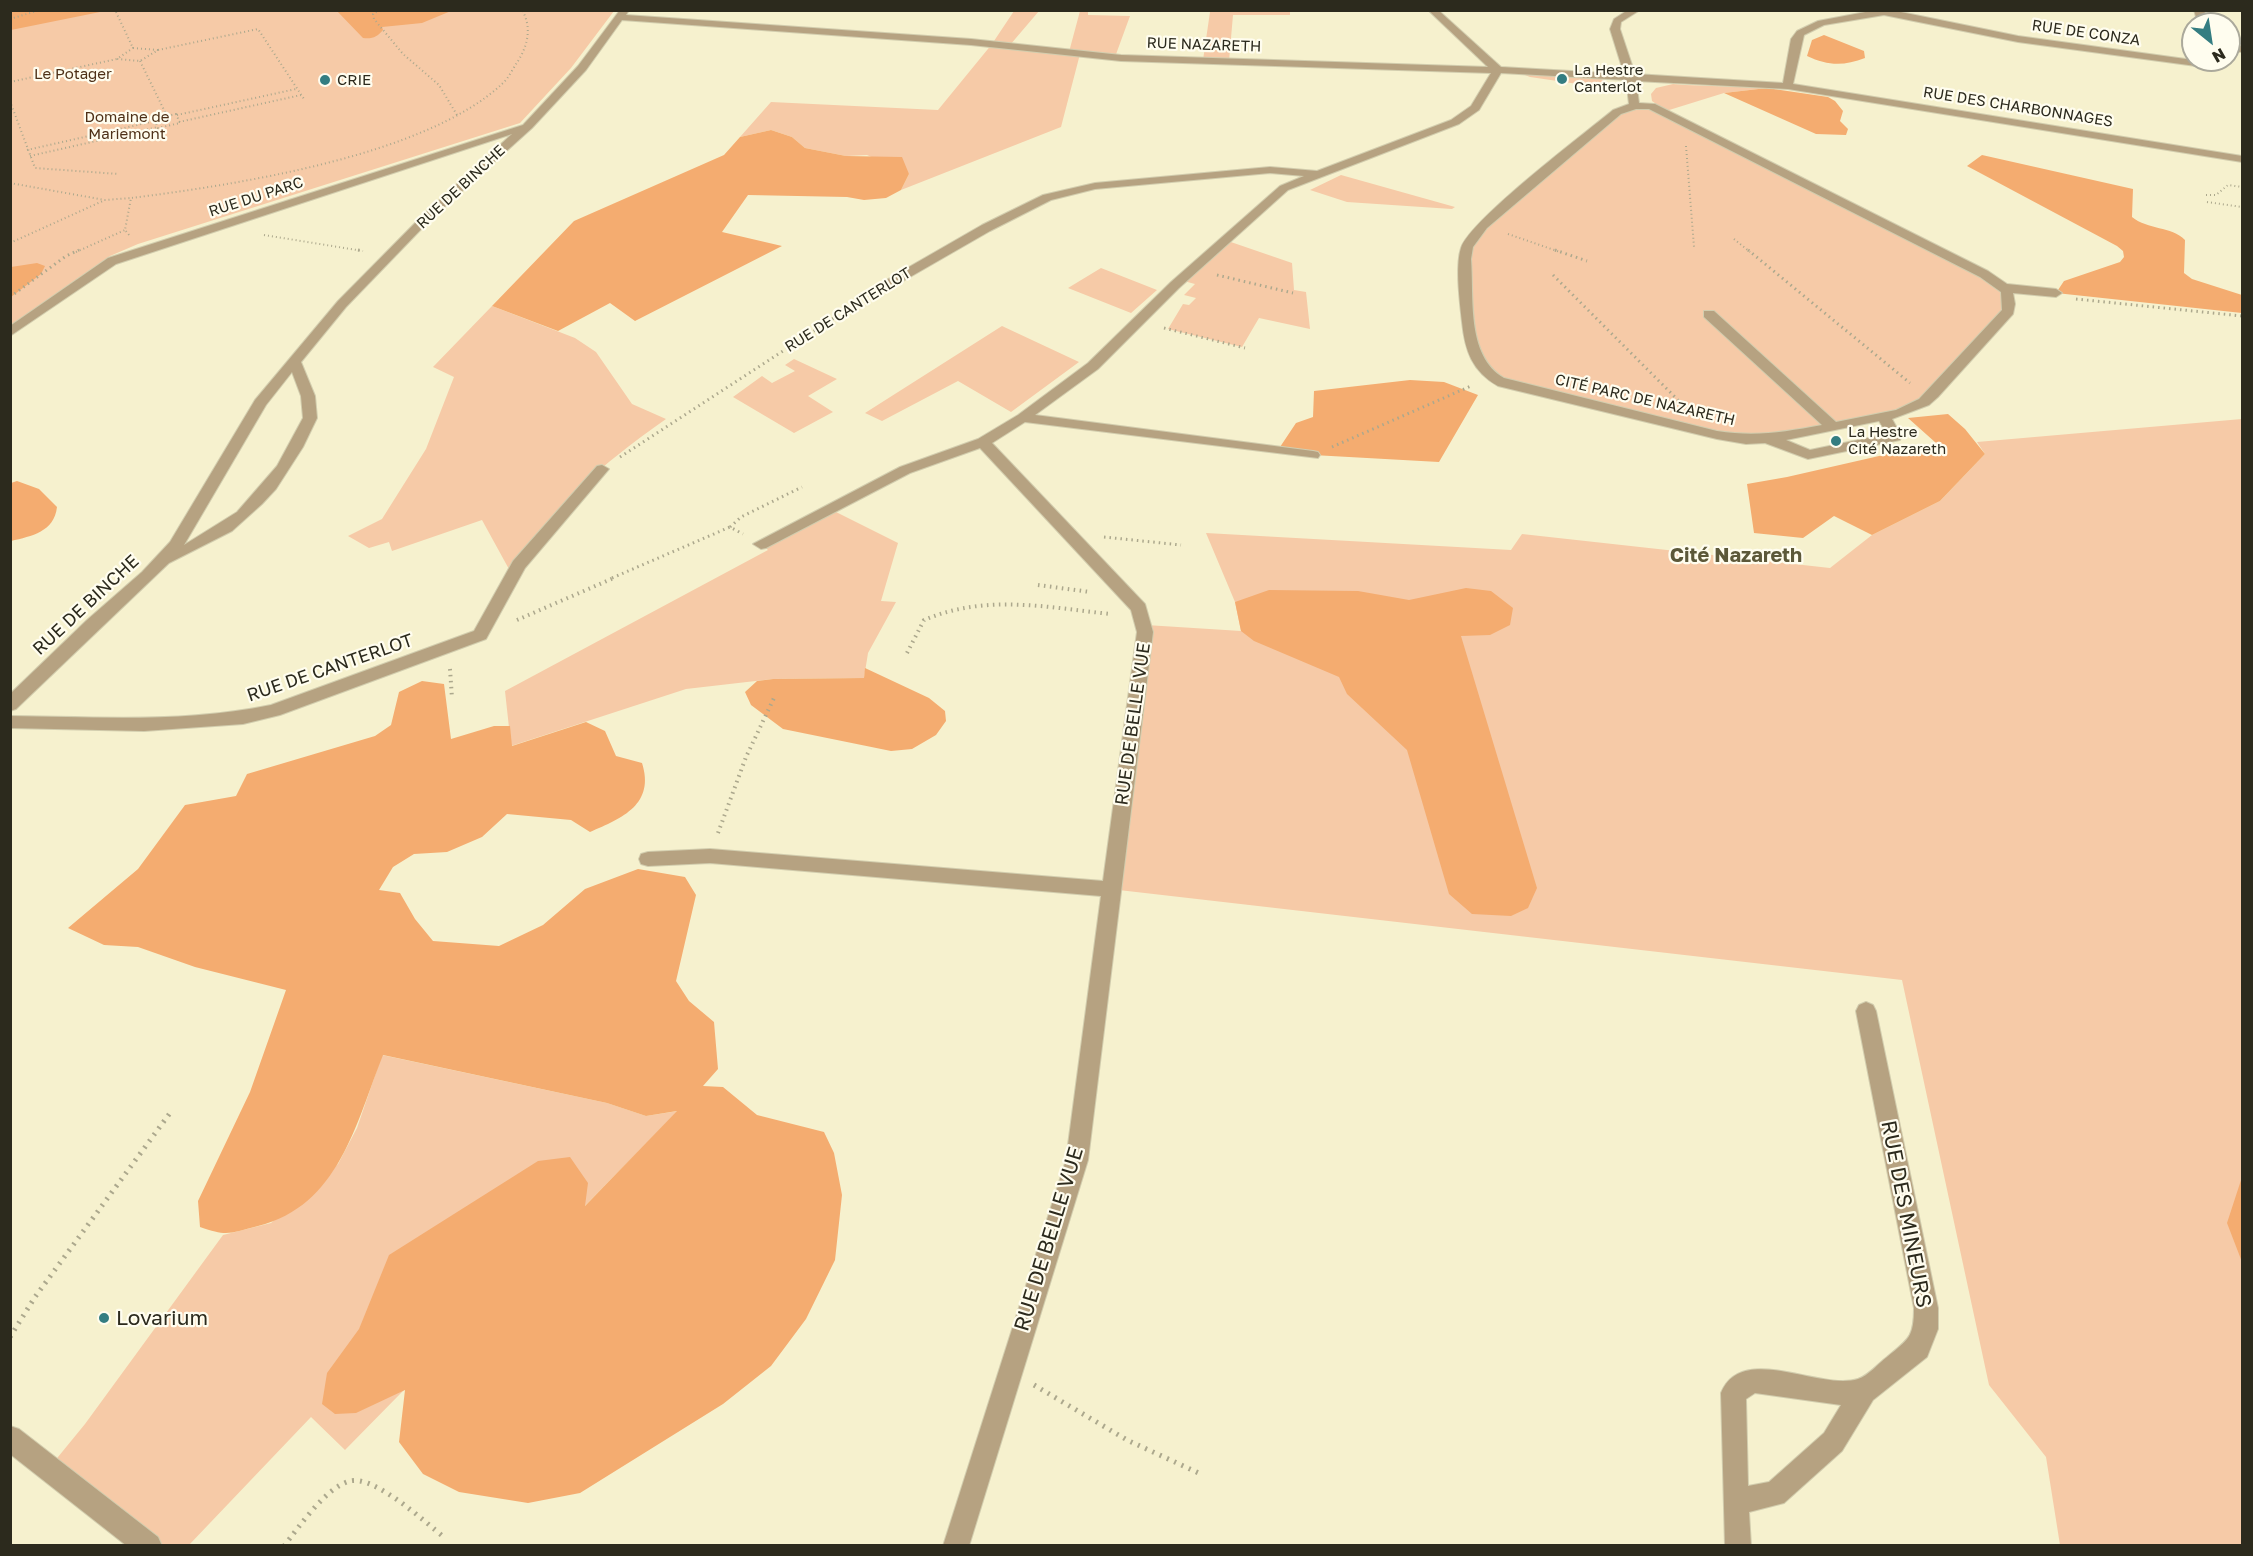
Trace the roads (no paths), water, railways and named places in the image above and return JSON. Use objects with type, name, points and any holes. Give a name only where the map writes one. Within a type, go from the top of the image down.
[{"type":"street","points":[[1432,10],[1498,70]]},
{"type":"street","points":[[1636,10],[1617,21],[1615,28],[1631,79],[1635,106],[1651,106],[1684,125],[1983,274],[2005,288],[2056,293]]},
{"type":"street","name":"RUE DE CONZA","points":[[1788,86],[1796,39],[1800,33],[1821,23],[1884,12],[2018,39],[2181,61]]},
{"type":"street","name":"RUE NAZARETH","points":[[622,14],[971,42],[1121,58],[1498,70],[1788,86]]},
{"type":"street","name":"RUE DE BINCHE","points":[[10,705],[163,560],[176,545],[260,403],[294,361],[342,304],[391,254],[528,126],[571,81],[622,14]]},
{"type":"street","name":"RUE DE CANTERLOT","points":[[760,544],[905,470],[983,442],[1023,418],[1094,366],[1193,268],[1284,188],[1315,174],[1425,134],[1467,115],[1483,97],[1498,70]]},
{"type":"street","points":[[1650,80],[1651,106]]},
{"type":"street","name":"RUE DES CHARBONNAGES","points":[[1788,86],[2242,159]]},
{"type":"street","name":"CITÉ PARC DE NAZARETH","points":[[1635,106],[1617,112],[1483,225],[1467,247],[1465,259],[1472,334],[1479,364],[1503,383],[1714,434],[1760,439],[1833,427],[1884,417],[1928,399],[2008,311],[2011,300],[2005,288]]},
{"type":"street","name":"RUE DU PARC","points":[[10,333],[112,261],[140,250],[528,126]]},
{"type":"street","name":"RUE DE CANTERLOT","points":[[873,293],[986,228],[1047,197],[1095,186],[1270,170],[1315,174]]},
{"type":"street","points":[[1709,314],[1833,427]]},
{"type":"street","name":"RUE DE BINCHE","points":[[163,560],[198,545],[252,509],[280,472],[310,420],[309,397],[294,361]]},
{"type":"street","points":[[1760,439],[1787,445],[1808,455],[1894,437],[1884,417]]},
{"type":"street","points":[[1023,418],[1313,455]]},
{"type":"street","name":"RUE DE BELLE VUE","points":[[956,1545],[1009,1370],[1077,1160],[1110,889],[1145,632],[1143,617],[1130,598],[983,442]]},
{"type":"street","name":"RUE DE CANTERLOT","points":[[10,722],[202,722],[251,717],[274,711],[480,634],[519,565],[602,469]]},
{"type":"street","points":[[648,859],[710,856],[1110,889]]},
{"type":"street","name":"RUE DES MINEURS","points":[[1735,1502],[1775,1494],[1833,1442],[1864,1391],[1918,1348],[1926,1329],[1926,1308],[1866,1011]]},
{"type":"street","points":[[1738,1545],[1733,1394],[1752,1380],[1842,1393],[1864,1391]]},
{"type":"street","points":[[10,1438],[143,1544]]},
{"type":"place","name":"La Hestre Canterlot","points":[[1562,79]]},
{"type":"place","name":"CRIE","points":[[325,80]]},
{"type":"place","name":"La Hestre Cité Nazareth","points":[[1836,441]]},
{"type":"place","name":"Lovarium","points":[[104,1318]]},
{"type":"district","name":"Cité Nazareth","points":[[1736,556]]},
{"type":"park label","name":"Le Potager","points":[[73,74]]},
{"type":"park label","name":"Domaine de Mariemont","points":[[127,126]]}]
